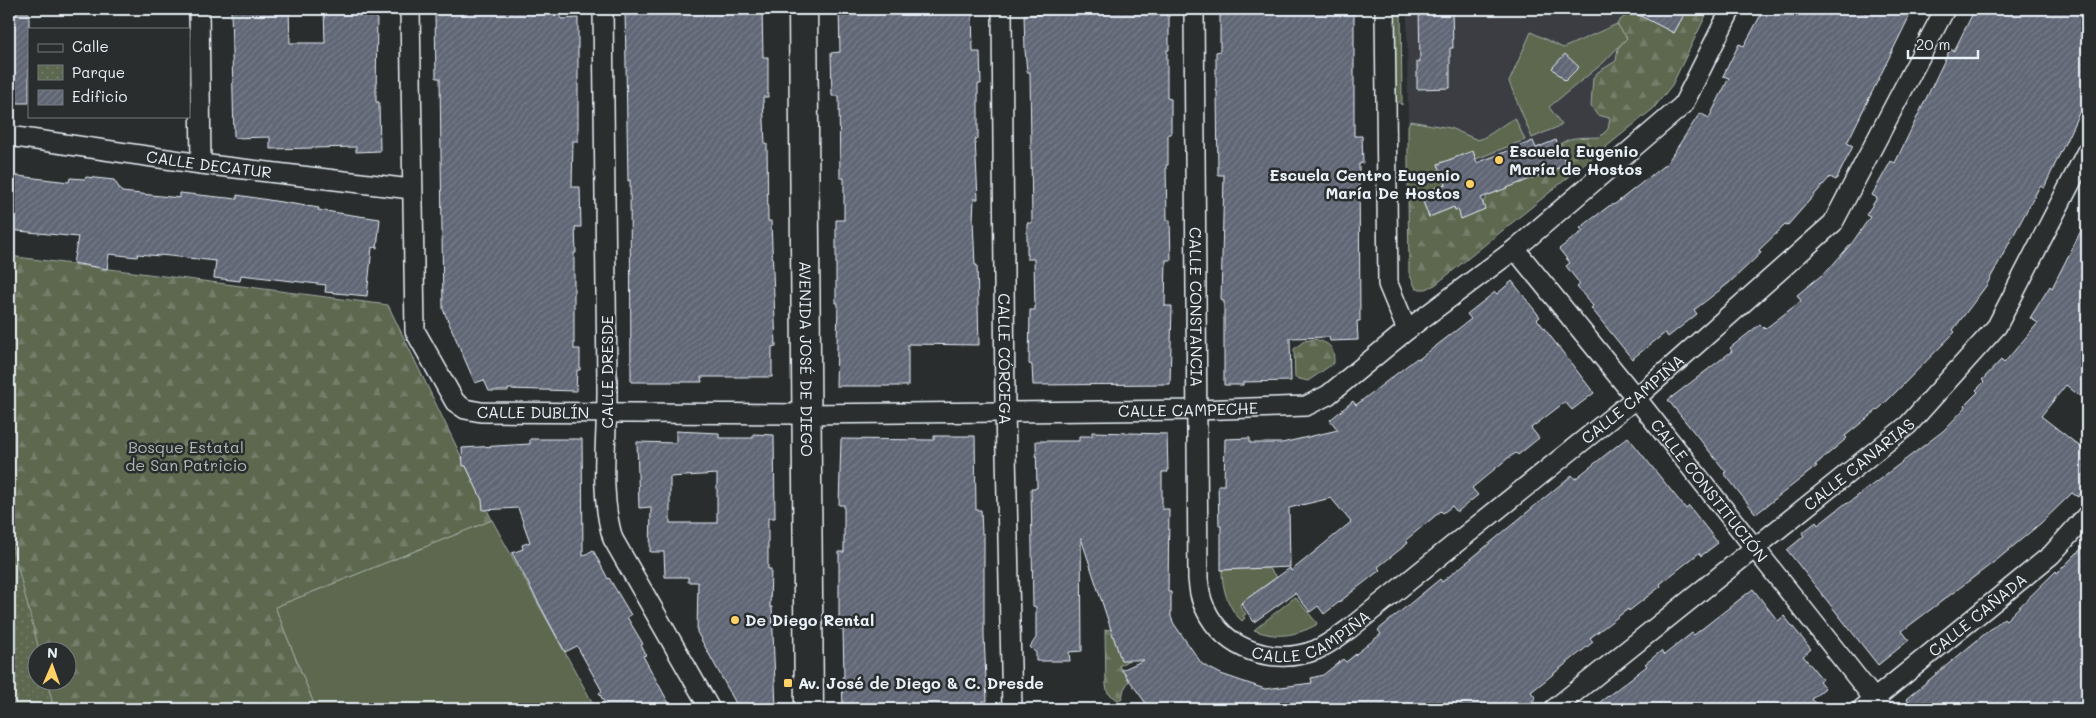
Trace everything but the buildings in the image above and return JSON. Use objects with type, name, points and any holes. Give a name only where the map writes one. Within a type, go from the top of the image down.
[{"type":"main road","name":"AVENIDA JOSÉ DE DIEGO","points":[[803,9],[808,709]]},
{"type":"street","points":[[199,9],[201,164]]},
{"type":"street","name":"CALLE DUBLÍN","points":[[410,9],[411,189],[415,331],[454,402],[464,409],[481,412],[806,414]]},
{"type":"street","name":"CALLE DRESDE","points":[[603,9],[608,414],[605,484],[607,518],[613,539],[710,709]]},
{"type":"street","name":"CALLE CÓRCEGA","points":[[1002,9],[1005,411],[1012,709]]},
{"type":"street","name":"CALLE CONSTANCIA","points":[[1194,9],[1198,578],[1205,608],[1220,629]]},
{"type":"street","points":[[1385,9],[1388,284],[1407,330]]},
{"type":"street","points":[[1515,249],[1683,105],[1731,9]]},
{"type":"street","name":"CALLE CAMPIÑA","points":[[1220,629],[1246,649],[1265,655],[1284,658],[1318,649],[1349,629],[1636,398],[1833,224],[1945,9]]},
{"type":"street","name":"CALLE DECATUR","points":[[9,136],[201,164],[411,189]]},
{"type":"street","name":"CALLE CANARIAS","points":[[1554,709],[1908,425],[1997,326],[2087,152]]},
{"type":"street","name":"CALLE CAMPECHE","points":[[806,414],[1197,410],[1306,406],[1328,395],[1407,330],[1515,249]]},
{"type":"street","name":"CALLE CONSTITUCIÓN","points":[[1515,249],[1636,398],[1873,706]]},
{"type":"street","name":"CALLE CAÑADA","points":[[1873,706],[2051,555],[2087,515]]},
{"type":"shaded area","name":"Escuela Eugenio María de Hostos","points":[[1407,9],[1709,9],[1672,85],[1653,109],[1435,285],[1426,289],[1416,289],[1409,273]]},
{"type":"green space","points":[[1394,9],[1401,9],[1402,105],[1394,99]]},
{"type":"green space","points":[[1687,9],[1709,9],[1672,85],[1653,109],[1435,285],[1426,289],[1416,289],[1409,273],[1408,194],[1420,194],[1429,217],[1454,207],[1455,210],[1458,209],[1462,218],[1485,209],[1483,203],[1488,195],[1566,165],[1558,146],[1562,142],[1583,137],[1600,137],[1608,129],[1610,118],[1597,115],[1591,106],[1593,78],[1598,72],[1616,61],[1618,48],[1627,38],[1617,24],[1629,15],[1637,15],[1674,33]]},
{"type":"green space","points":[[1617,24],[1627,38],[1603,63],[1549,107],[1562,125],[1532,138],[1509,82],[1531,32],[1563,48]]},
{"type":"green space","points":[[1515,118],[1525,140],[1476,159],[1472,151],[1438,164],[1446,184],[1420,194],[1408,194],[1408,126],[1410,121],[1450,128],[1478,140]]},
{"type":"green space","name":"Bosque Estatal de San Patricio","points":[[9,256],[388,305],[492,520],[275,607],[316,709],[9,709]]},
{"type":"green space","points":[[1315,339],[1330,346],[1334,363],[1308,381],[1295,378],[1294,349],[1304,341]]},
{"type":"green space","points":[[492,520],[596,709],[316,709],[275,607]]},
{"type":"green space","points":[[9,533],[36,640],[28,640],[28,690],[49,690],[54,709],[9,709]]},
{"type":"green space","points":[[1268,568],[1277,577],[1241,603],[1240,607],[1246,614],[1243,616],[1245,618],[1242,621],[1233,610],[1227,598],[1222,570]]},
{"type":"green space","points":[[1295,597],[1317,623],[1316,625],[1301,632],[1285,635],[1270,635],[1254,630]]},
{"type":"green space","points":[[1111,629],[1137,655],[1119,666],[1129,681],[1124,689],[1122,698],[1118,700],[1108,693],[1106,686],[1105,630]]},
{"type":"place","name":"Escuela Eugenio María de Hostos","points":[[1499,160]]},
{"type":"place","name":"Escuela Centro Eugenio María De Hostos","points":[[1470,184]]},
{"type":"place","name":"De Diego Rental","points":[[735,620]]},
{"type":"place","name":"Av. José de Diego & C. Dresde","points":[[788,683]]}]
